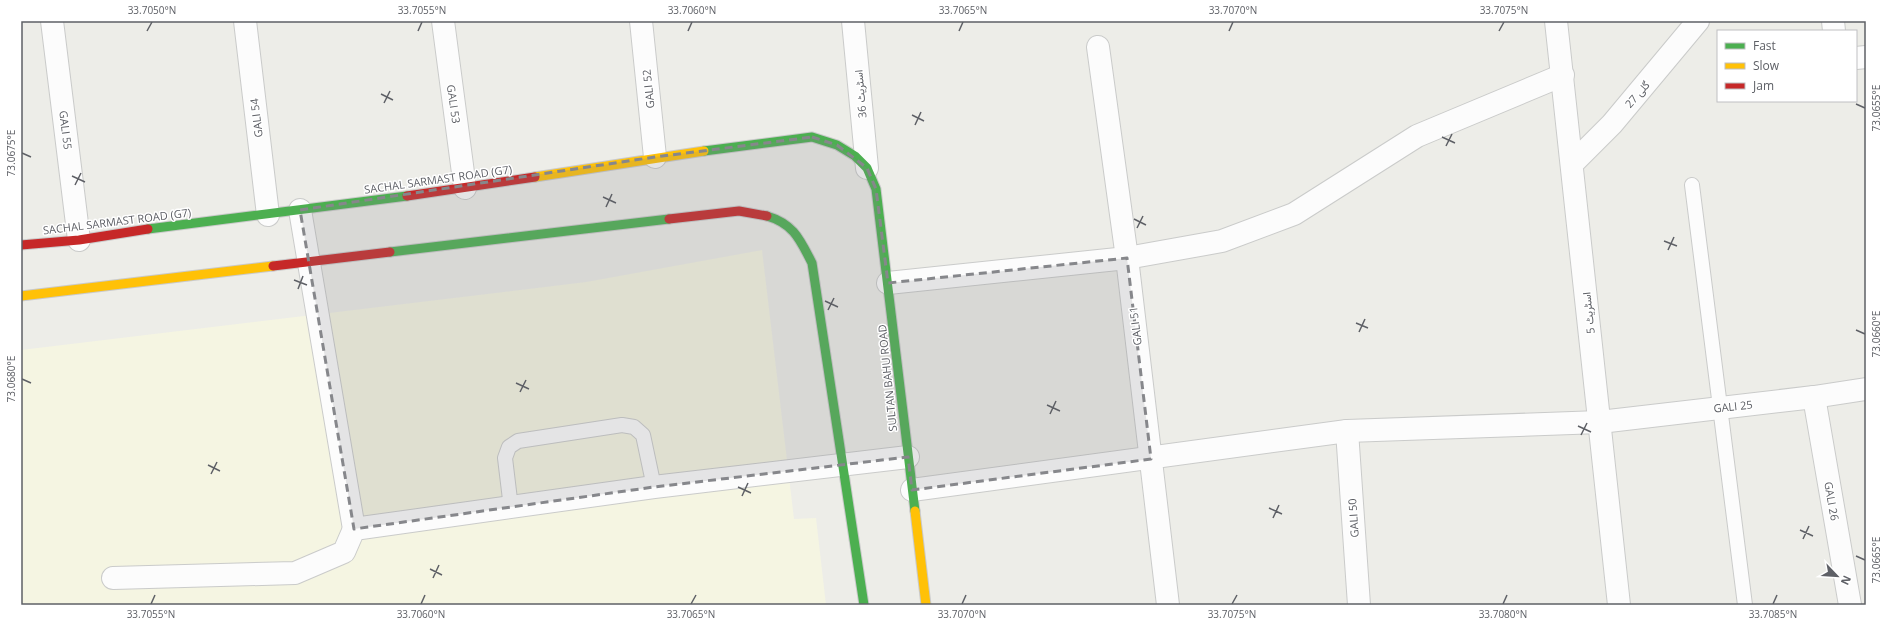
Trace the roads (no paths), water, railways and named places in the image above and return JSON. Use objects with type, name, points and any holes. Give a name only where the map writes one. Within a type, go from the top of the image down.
[{"type":"street","name":"GALI 55","points":[[52,21],[79,240]]},
{"type":"street","name":"GALI 54","points":[[245,21],[268,215]]},
{"type":"street","name":"GALI 53","points":[[443,21],[465,188]]},
{"type":"street","name":"GALI 52","points":[[641,21],[655,157]]},
{"type":"street","name":"اسٹریٹ 36","points":[[853,21],[861,162]]},
{"type":"street","name":"اسٹریٹ 5","points":[[1556,21],[1619,605]]},
{"type":"street","name":"گلی 27","points":[[1572,164],[1612,124],[1698,21]]},
{"type":"street","name":"GALI 51","points":[[1098,47],[1127,258],[1168,605]]},
{"type":"street","points":[[888,283],[1127,258],[1222,241],[1294,214],[1417,136],[1563,75]]},
{"type":"street","name":"SACHAL SARMAST ROAD (G7)","points":[[21,245],[79,240],[121,232],[268,215],[465,188],[655,157],[812,137],[837,145],[861,162]]},
{"type":"street","name":"SULTAN BAHU ROAD","points":[[861,162],[876,189],[926,605]]},
{"type":"street","points":[[113,578],[295,573],[344,552],[354,529],[300,210]]},
{"type":"street","points":[[21,296],[739,211],[761,213],[782,223],[797,235],[812,263],[864,605]]},
{"type":"street","name":"GALI 25","points":[[912,490],[1151,459],[1347,431],[1600,422],[1814,397],[1866,389]]},
{"type":"street","name":"GALI 26","points":[[1814,397],[1850,605]]},
{"type":"street","name":"GALI 50","points":[[1347,431],[1359,605]]},
{"type":"street","points":[[354,529],[654,487],[908,457]]},
{"type":"lane","points":[[1692,185],[1745,605]]},
{"type":"lane","points":[[511,508],[505,458],[509,447],[518,441],[622,425],[634,428],[643,435],[654,487]]}]
